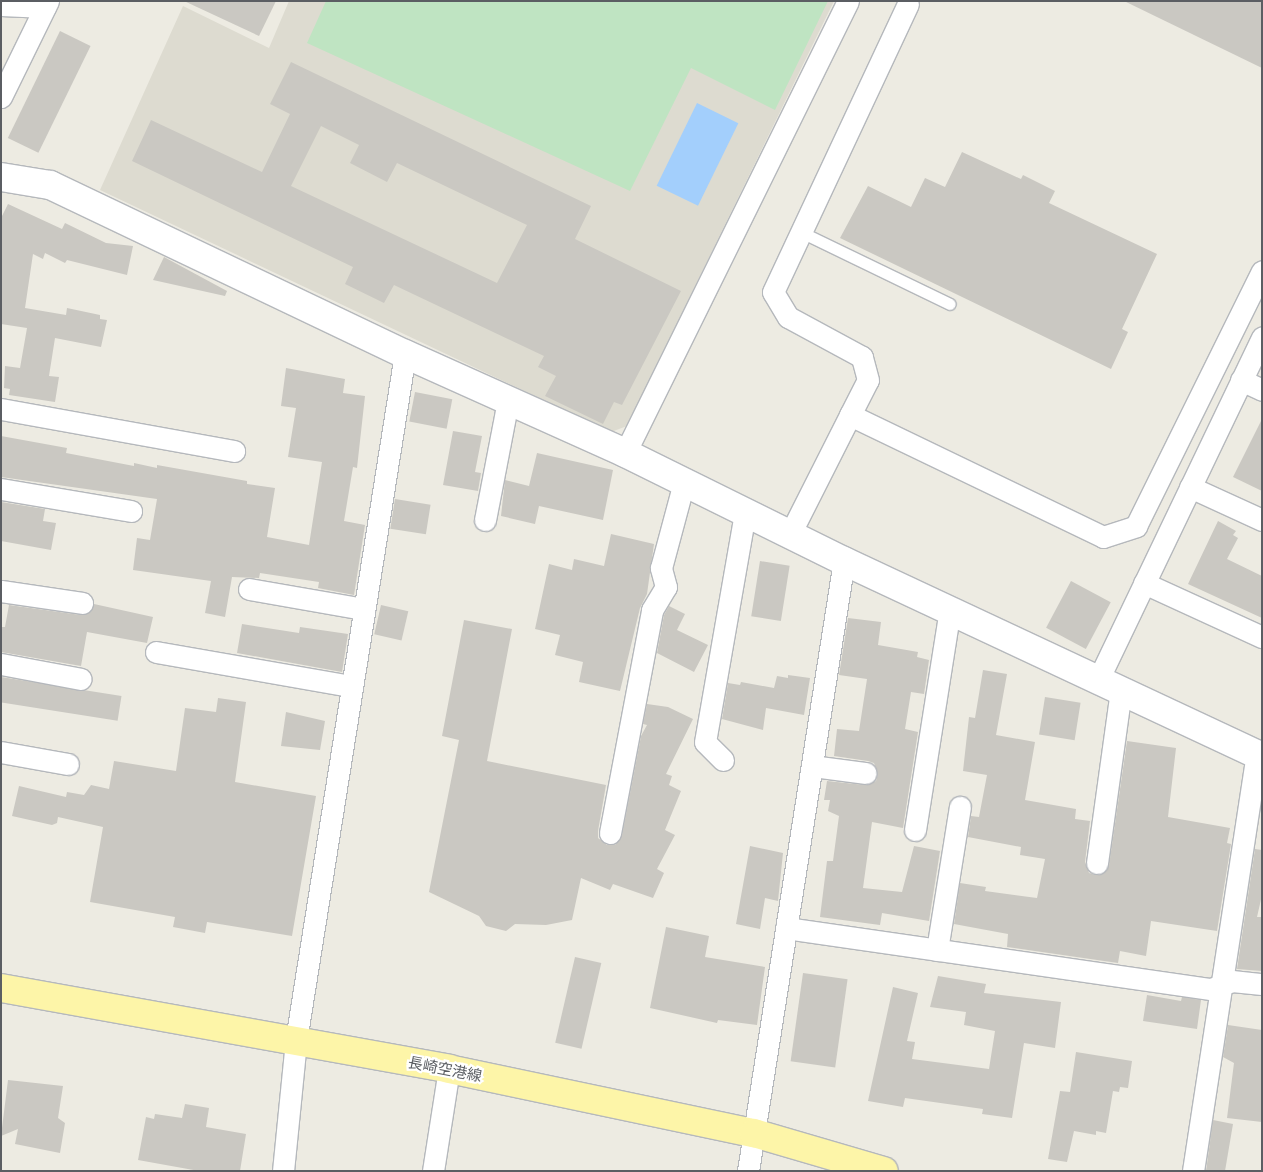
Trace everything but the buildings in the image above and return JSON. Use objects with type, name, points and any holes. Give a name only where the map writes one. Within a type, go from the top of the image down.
[{"type":"main road","name":"長崎空港線","points":[[1,988],[449,1069],[754,1133],[884,1171]]},
{"type":"street","points":[[625,453],[848,1]]},
{"type":"street","points":[[1,5],[46,4],[1,97]]},
{"type":"street","points":[[790,534],[868,380],[862,357],[788,317],[773,292],[908,4]]},
{"type":"street","points":[[1,177],[50,185],[405,354],[625,453],[844,561],[1259,756],[1220,985],[1193,1171]]},
{"type":"street","points":[[850,415],[1103,538],[1136,526],[1262,271]]},
{"type":"street","points":[[1097,863],[1109,685],[1144,583],[1262,337]]},
{"type":"street","points":[[283,1171],[296,1040],[405,354]]},
{"type":"street","points":[[1241,380],[1262,390]]},
{"type":"street","points":[[485,520],[508,400]]},
{"type":"street","points":[[1,409],[234,451]]},
{"type":"street","points":[[610,832],[652,610],[666,587],[661,568],[684,482]]},
{"type":"street","points":[[1190,486],[1262,520]]},
{"type":"street","points":[[1,489],[131,511]]},
{"type":"street","points":[[722,760],[705,742],[745,513]]},
{"type":"street","points":[[748,1171],[844,561]]},
{"type":"street","points":[[1144,583],[1262,637]]},
{"type":"street","points":[[249,589],[364,609]]},
{"type":"street","points":[[1,591],[82,603]]},
{"type":"street","points":[[915,830],[950,610]]},
{"type":"street","points":[[156,652],[351,686]]},
{"type":"street","points":[[1,664],[80,678]]},
{"type":"street","points":[[1,752],[68,764]]},
{"type":"street","points":[[812,766],[866,773]]},
{"type":"street","points":[[937,950],[960,806]]},
{"type":"street","points":[[786,928],[1211,989],[1232,980],[1262,984]]},
{"type":"street","points":[[433,1171],[449,1069]]},
{"type":"lane","points":[[801,232],[950,304]]},
{"type":"shaded area","points":[[289,1],[834,1],[627,426],[611,432],[100,190],[183,6],[269,48]]},
{"type":"green space","points":[[326,1],[828,1],[775,110],[691,68],[630,191],[307,43]]},
{"type":"water","points":[[697,103],[738,123],[698,206],[657,186]]}]
